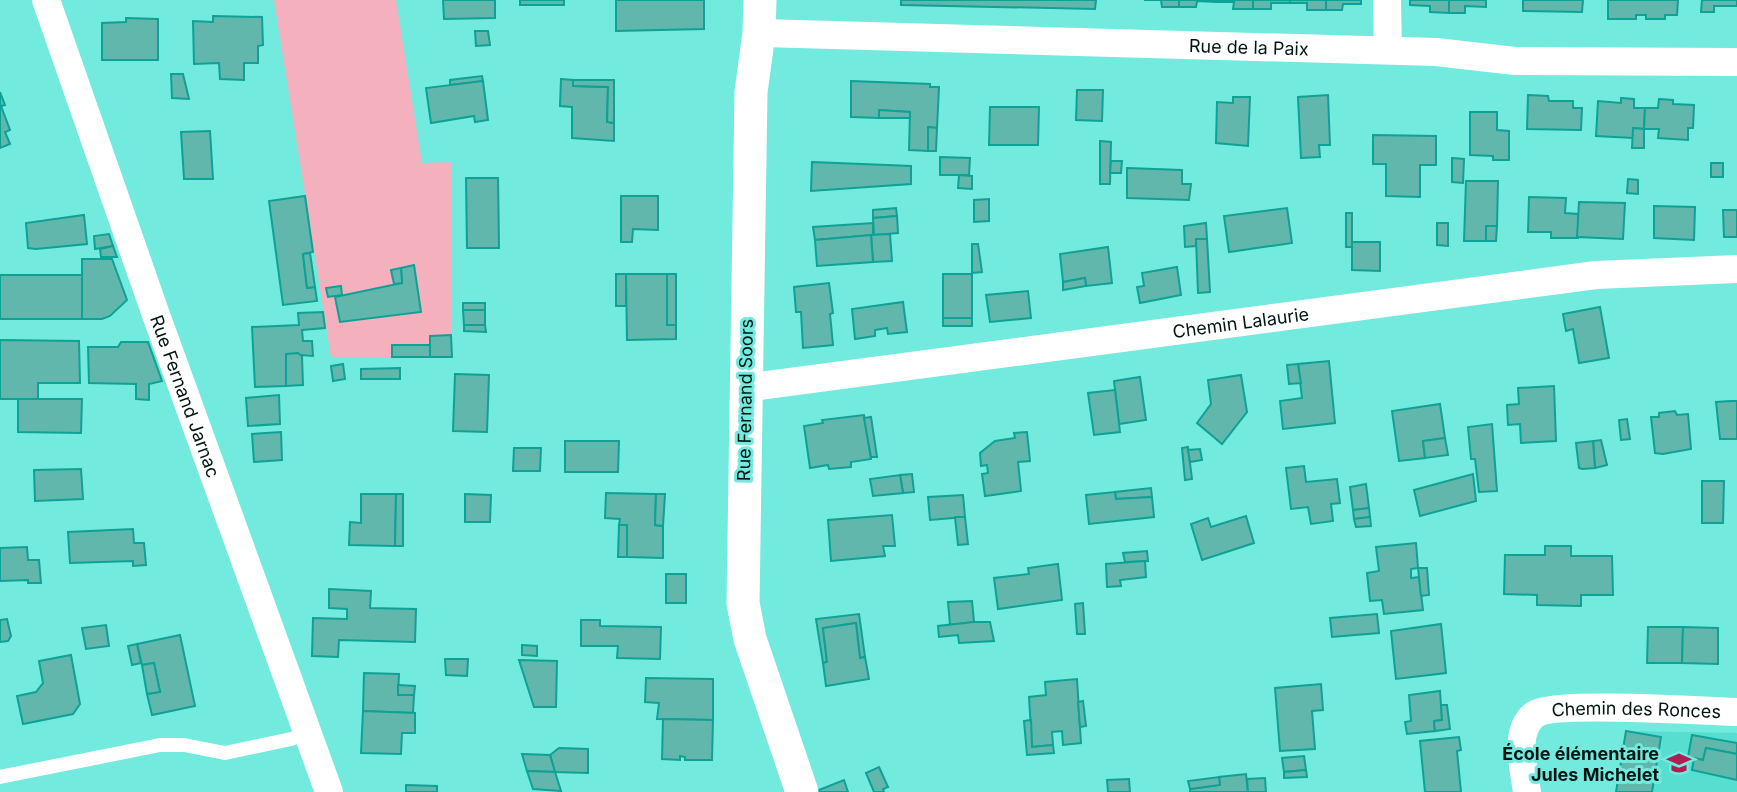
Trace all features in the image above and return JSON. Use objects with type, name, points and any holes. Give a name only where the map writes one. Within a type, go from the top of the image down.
[{"type":"street","name":"Rue Fernand Jarnac","points":[[46,0],[329,792]]},
{"type":"street","name":"Rue Fernand Soors","points":[[760,0],[759,33],[751,92],[743,603],[746,624],[802,792]]},
{"type":"street","points":[[1387,0],[1388,50]]},
{"type":"street","name":"Rue de la Paix","points":[[759,33],[1388,50],[1436,52],[1515,61],[1737,62]]},
{"type":"street","name":"Chemin Lalaurie","points":[[745,388],[1596,275],[1737,269]]},
{"type":"street","name":"Chemin des Ronces","points":[[1527,792],[1522,741],[1528,722],[1544,710],[1572,707],[1737,712]]},
{"type":"lane","points":[[0,777],[160,745],[184,744],[225,753],[307,733]]},
{"type":"shaded area","points":[[274,0],[396,0],[422,163],[452,162],[452,357],[331,357]]},
{"type":"shaded area","name":"École élémentaire Jules Michelet","points":[[1626,731],[1737,733],[1737,792],[1618,792]]},
{"type":"building","points":[[443,0],[495,0],[495,18],[444,19]]},
{"type":"building","points":[[520,0],[564,0],[564,5],[520,5]]},
{"type":"building","points":[[616,0],[704,0],[704,29],[616,31]]},
{"type":"building","points":[[901,0],[1096,0],[1095,9],[901,5]]},
{"type":"building","points":[[1161,0],[1179,0],[1179,7],[1162,7]]},
{"type":"building","points":[[1179,0],[1216,2],[1197,1],[1196,7],[1179,7]]},
{"type":"building","points":[[1216,0],[1253,0],[1253,9],[1233,9],[1234,2]]},
{"type":"building","points":[[1253,0],[1290,0],[1290,3],[1271,3],[1271,9],[1253,9]]},
{"type":"building","points":[[1290,0],[1326,0],[1326,10],[1307,10],[1307,3],[1290,3]]},
{"type":"building","points":[[1326,0],[1361,0],[1361,4],[1343,4],[1342,10],[1326,10]]},
{"type":"building","points":[[1410,0],[1449,0],[1449,13],[1430,12],[1430,6],[1410,5]]},
{"type":"building","points":[[1449,0],[1486,0],[1486,7],[1465,6],[1465,13],[1449,13]]},
{"type":"building","points":[[1523,0],[1583,0],[1582,12],[1523,11]]},
{"type":"building","points":[[1608,0],[1678,0],[1677,15],[1665,15],[1665,19],[1646,19],[1646,15],[1636,15],[1636,19],[1608,19]]},
{"type":"building","points":[[1702,0],[1737,0],[1737,6],[1714,6],[1714,12],[1701,12]]},
{"type":"building","points":[[213,16],[262,17],[263,45],[258,46],[258,63],[244,63],[244,80],[220,79],[219,63],[194,64],[193,21],[213,22]]},
{"type":"building","points":[[126,18],[158,19],[158,60],[102,60],[102,23],[126,22]]},
{"type":"building","points":[[475,31],[488,31],[490,45],[476,46]]},
{"type":"building","points":[[171,74],[183,74],[189,99],[172,98]]},
{"type":"building","points":[[482,76],[483,81],[450,85],[450,80]]},
{"type":"building","points":[[561,79],[573,80],[573,86],[608,87],[607,122],[614,123],[614,141],[572,138],[572,107],[560,106]]},
{"type":"building","points":[[573,80],[614,80],[614,123],[607,122],[608,87],[573,86]]},
{"type":"building","points":[[483,81],[488,120],[475,122],[474,116],[431,123],[426,88]]},
{"type":"building","points":[[851,81],[930,84],[930,87],[939,87],[937,128],[928,127],[928,151],[909,150],[910,112],[879,110],[879,118],[851,117]]},
{"type":"building","points":[[1077,90],[1103,90],[1102,121],[1076,120]]},
{"type":"building","points":[[0,92],[5,105],[1,106],[10,130],[5,132],[10,144],[0,148]]},
{"type":"building","points":[[1328,95],[1330,145],[1319,145],[1320,157],[1301,158],[1298,97]]},
{"type":"building","points":[[1528,95],[1548,96],[1549,101],[1573,101],[1573,108],[1582,108],[1581,130],[1527,129]]},
{"type":"building","points":[[1233,97],[1250,97],[1248,146],[1216,143],[1217,102],[1233,103]]},
{"type":"building","points":[[1621,98],[1634,99],[1634,108],[1645,108],[1644,129],[1633,128],[1633,138],[1596,136],[1598,101],[1621,103]]},
{"type":"building","points":[[1659,99],[1673,100],[1673,104],[1694,105],[1693,128],[1688,128],[1688,140],[1658,138],[1659,129],[1644,129],[1645,108],[1658,108]]},
{"type":"building","points":[[990,107],[1039,107],[1038,145],[989,145]]},
{"type":"building","points":[[879,110],[910,112],[910,118],[879,118]]},
{"type":"building","points":[[1470,112],[1497,112],[1497,130],[1509,131],[1509,160],[1470,155]]},
{"type":"building","points":[[928,127],[937,128],[936,151],[928,151]]},
{"type":"building","points":[[1633,128],[1644,129],[1644,148],[1632,148]]},
{"type":"building","points":[[210,131],[213,179],[184,179],[181,132]]},
{"type":"building","points":[[1373,135],[1436,136],[1436,165],[1420,165],[1420,197],[1386,196],[1386,164],[1373,164]]},
{"type":"building","points":[[1100,141],[1111,142],[1110,184],[1100,184]]},
{"type":"building","points":[[940,157],[970,158],[969,175],[940,175]]},
{"type":"building","points":[[1452,158],[1464,159],[1463,183],[1452,182]]},
{"type":"building","points":[[1111,161],[1122,161],[1121,173],[1110,173]]},
{"type":"building","points":[[812,162],[911,166],[911,184],[811,191]]},
{"type":"building","points":[[1711,163],[1723,163],[1723,177],[1711,177]]},
{"type":"building","points":[[1127,168],[1182,170],[1182,184],[1191,184],[1189,200],[1127,198]]},
{"type":"building","points":[[959,175],[972,176],[972,189],[958,188]]},
{"type":"building","points":[[466,178],[498,178],[499,248],[467,248]]},
{"type":"building","points":[[1628,179],[1638,180],[1638,194],[1627,193]]},
{"type":"building","points":[[1466,181],[1498,181],[1497,226],[1486,226],[1486,241],[1464,241]]},
{"type":"building","points":[[305,196],[313,252],[303,254],[307,288],[315,287],[317,301],[283,305],[269,201]]},
{"type":"building","points":[[621,196],[658,196],[658,230],[633,229],[632,242],[621,242]]},
{"type":"building","points":[[1529,197],[1566,198],[1565,213],[1578,214],[1578,238],[1551,238],[1551,232],[1528,232]]},
{"type":"building","points":[[989,199],[989,221],[974,222],[974,200]]},
{"type":"building","points":[[1579,202],[1625,203],[1623,239],[1577,237]]},
{"type":"building","points":[[1654,206],[1695,207],[1694,240],[1654,238]]},
{"type":"building","points":[[896,208],[897,216],[873,218],[873,210]]},
{"type":"building","points":[[1287,208],[1292,243],[1229,252],[1224,216]]},
{"type":"building","points":[[1723,210],[1737,210],[1737,237],[1724,237]]},
{"type":"building","points":[[1346,213],[1352,213],[1352,247],[1346,247]]},
{"type":"building","points":[[84,215],[87,244],[28,248],[26,223]]},
{"type":"building","points":[[897,216],[898,233],[874,235],[873,218]]},
{"type":"building","points":[[873,223],[873,235],[815,240],[813,227]]},
{"type":"building","points":[[1206,223],[1207,239],[1196,239],[1196,246],[1185,247],[1184,226]]},
{"type":"building","points":[[1437,223],[1448,223],[1448,246],[1437,245]]},
{"type":"building","points":[[1486,226],[1497,226],[1496,241],[1486,241]]},
{"type":"building","points":[[109,234],[113,246],[95,249],[94,236]]},
{"type":"building","points":[[890,234],[892,261],[873,262],[871,235]]},
{"type":"building","points":[[871,235],[873,262],[817,266],[815,240]]},
{"type":"building","points":[[1196,239],[1207,239],[1210,292],[1198,293]]},
{"type":"building","points":[[1352,242],[1380,242],[1380,271],[1352,270]]},
{"type":"building","points":[[972,244],[978,244],[982,272],[972,273]]},
{"type":"building","points":[[113,246],[117,257],[101,257],[100,249]]},
{"type":"building","points":[[1108,247],[1112,283],[1086,286],[1085,278],[1063,282],[1060,254]]},
{"type":"building","points":[[310,253],[315,287],[307,288],[303,254]]},
{"type":"building","points":[[82,259],[112,259],[127,300],[110,316],[102,319],[82,319]]},
{"type":"building","points":[[414,265],[421,312],[340,322],[335,297],[402,283],[401,268]]},
{"type":"building","points":[[1177,267],[1181,295],[1140,303],[1137,287],[1144,286],[1142,273]]},
{"type":"building","points":[[401,268],[402,283],[394,284],[391,270]]},
{"type":"building","points":[[616,274],[626,274],[626,306],[616,306]]},
{"type":"building","points":[[626,274],[667,274],[667,325],[676,325],[676,339],[627,340]]},
{"type":"building","points":[[667,274],[676,274],[676,325],[667,325]]},
{"type":"building","points":[[943,274],[972,274],[972,318],[943,318]]},
{"type":"building","points":[[0,275],[82,275],[82,319],[0,319]]},
{"type":"building","points":[[1085,278],[1086,286],[1063,290],[1063,282]]},
{"type":"building","points":[[829,283],[833,345],[803,348],[801,312],[796,312],[794,287]]},
{"type":"building","points":[[341,286],[342,295],[328,297],[326,288]]},
{"type":"building","points":[[1028,291],[1031,318],[990,322],[986,295]]},
{"type":"building","points":[[903,302],[907,332],[888,334],[887,328],[875,330],[875,336],[855,339],[852,309]]},
{"type":"building","points":[[463,303],[485,303],[485,310],[463,310]]},
{"type":"building","points":[[1600,307],[1609,358],[1579,363],[1573,329],[1566,331],[1563,314]]},
{"type":"building","points":[[463,310],[485,310],[485,325],[464,325]]},
{"type":"building","points":[[323,312],[325,328],[302,330],[303,341],[312,341],[313,356],[286,354],[286,386],[255,387],[252,327],[299,325],[298,313]]},
{"type":"building","points":[[943,318],[972,318],[972,326],[943,326]]},
{"type":"building","points":[[464,325],[485,325],[486,332],[464,331]]},
{"type":"building","points":[[451,335],[452,357],[430,357],[430,336]]},
{"type":"building","points":[[0,340],[79,341],[80,383],[38,383],[38,399],[0,399]]},
{"type":"building","points":[[121,342],[148,342],[162,381],[149,384],[149,400],[136,399],[136,384],[89,383],[88,347],[118,347]]},
{"type":"building","points":[[392,345],[430,345],[430,357],[392,357]]},
{"type":"building","points":[[298,353],[302,356],[303,385],[286,386],[286,354]]},
{"type":"building","points":[[1329,361],[1335,423],[1283,429],[1280,401],[1302,398],[1298,364]]},
{"type":"building","points":[[343,364],[345,379],[333,381],[331,366]]},
{"type":"building","points":[[1298,364],[1301,383],[1289,384],[1287,365]]},
{"type":"building","points":[[400,368],[400,379],[361,379],[361,369]]},
{"type":"building","points":[[455,374],[489,375],[487,432],[453,431]]},
{"type":"building","points":[[1241,375],[1247,412],[1222,444],[1197,423],[1211,404],[1208,380]]},
{"type":"building","points":[[1140,377],[1146,420],[1119,424],[1114,381]]},
{"type":"building","points":[[1554,386],[1556,441],[1521,443],[1520,424],[1508,425],[1507,405],[1519,404],[1518,388]]},
{"type":"building","points":[[1115,390],[1120,432],[1094,435],[1088,393]]},
{"type":"building","points":[[279,395],[280,424],[248,426],[246,398]]},
{"type":"building","points":[[18,399],[82,399],[81,433],[18,432]]},
{"type":"building","points":[[1737,401],[1737,439],[1720,439],[1716,402]]},
{"type":"building","points":[[1440,404],[1445,438],[1423,441],[1425,458],[1399,461],[1392,411]]},
{"type":"building","points":[[1675,411],[1677,415],[1688,414],[1691,449],[1655,453],[1651,417]]},
{"type":"building","points":[[864,415],[871,459],[851,462],[851,467],[829,469],[828,465],[810,468],[804,426],[823,423],[822,420]]},
{"type":"building","points":[[871,417],[877,457],[871,457],[864,418]]},
{"type":"building","points":[[1627,419],[1630,439],[1621,440],[1619,420]]},
{"type":"building","points":[[1492,424],[1497,491],[1479,492],[1475,459],[1471,459],[1468,427]]},
{"type":"building","points":[[281,432],[282,460],[254,462],[252,434]]},
{"type":"building","points":[[1027,432],[1030,461],[1018,462],[1021,491],[985,496],[982,474],[988,473],[987,465],[981,466],[980,453],[995,441],[1015,438],[1014,433]]},
{"type":"building","points":[[1445,438],[1448,455],[1425,458],[1423,441]]},
{"type":"building","points":[[1601,440],[1607,465],[1595,468],[1593,441]]},
{"type":"building","points":[[565,441],[619,441],[618,472],[565,472]]},
{"type":"building","points":[[1593,441],[1595,468],[1579,468],[1576,443]]},
{"type":"building","points":[[1188,447],[1192,479],[1185,480],[1182,448]]},
{"type":"building","points":[[514,448],[541,448],[540,471],[513,471]]},
{"type":"building","points":[[1200,449],[1202,460],[1190,462],[1188,450]]},
{"type":"building","points":[[1304,466],[1306,482],[1337,479],[1340,503],[1331,504],[1333,521],[1311,524],[1308,507],[1291,509],[1286,468]]},
{"type":"building","points":[[81,469],[83,499],[35,501],[34,470]]},
{"type":"building","points":[[912,474],[914,492],[903,493],[900,475]]},
{"type":"building","points":[[1473,474],[1476,501],[1420,516],[1414,490]]},
{"type":"building","points":[[900,475],[903,493],[873,496],[870,479]]},
{"type":"building","points":[[1702,481],[1724,481],[1723,523],[1702,523]]},
{"type":"building","points":[[1366,484],[1369,508],[1353,510],[1350,487]]},
{"type":"building","points":[[1151,488],[1152,497],[1116,499],[1115,492]]},
{"type":"building","points":[[1115,492],[1116,499],[1152,497],[1154,517],[1089,524],[1086,495]]},
{"type":"building","points":[[606,493],[656,494],[655,525],[663,526],[663,558],[627,557],[627,525],[619,525],[620,519],[605,518]]},
{"type":"building","points":[[361,494],[396,494],[395,546],[349,545],[350,522],[361,523]]},
{"type":"building","points":[[396,494],[403,494],[403,546],[395,546]]},
{"type":"building","points":[[465,494],[491,495],[490,522],[465,522]]},
{"type":"building","points":[[656,494],[665,494],[663,526],[655,525]]},
{"type":"building","points":[[963,495],[965,517],[930,520],[928,497]]},
{"type":"building","points":[[1369,508],[1370,517],[1354,519],[1353,510]]},
{"type":"building","points":[[892,515],[895,546],[883,546],[885,556],[831,561],[828,520]]},
{"type":"building","points":[[1246,516],[1254,543],[1202,560],[1191,524],[1208,518],[1211,527]]},
{"type":"building","points":[[955,517],[965,517],[968,544],[958,545]]},
{"type":"building","points":[[1370,517],[1371,526],[1356,527],[1354,519]]},
{"type":"building","points":[[619,525],[627,525],[627,557],[618,557]]},
{"type":"building","points":[[133,529],[134,543],[144,543],[146,565],[133,566],[133,561],[70,563],[68,532]]},
{"type":"building","points":[[1416,543],[1418,568],[1411,569],[1411,578],[1419,577],[1423,610],[1384,614],[1382,600],[1370,601],[1367,573],[1379,571],[1376,547]]},
{"type":"building","points":[[1545,546],[1571,546],[1571,556],[1612,556],[1613,595],[1581,595],[1581,606],[1537,605],[1537,595],[1504,594],[1505,555],[1545,555]]},
{"type":"building","points":[[27,547],[28,560],[39,560],[41,583],[28,583],[28,580],[0,581],[0,548]]},
{"type":"building","points":[[1147,551],[1148,561],[1125,562],[1123,553]]},
{"type":"building","points":[[1145,561],[1146,577],[1120,580],[1121,586],[1107,587],[1106,564]]},
{"type":"building","points":[[1058,564],[1062,600],[998,609],[994,578],[1029,574],[1028,568]]},
{"type":"building","points":[[1418,568],[1427,568],[1429,595],[1421,596]]},
{"type":"building","points":[[666,574],[686,574],[686,603],[666,603]]},
{"type":"building","points":[[329,589],[371,591],[370,608],[416,609],[415,642],[339,640],[338,657],[312,656],[313,618],[347,619],[347,609],[329,608]]},
{"type":"building","points":[[972,601],[974,622],[950,625],[948,602]]},
{"type":"building","points":[[1083,603],[1085,634],[1077,634],[1075,604]]},
{"type":"building","points":[[859,614],[865,657],[860,658],[856,623],[823,628],[827,662],[823,663],[816,619]]},
{"type":"building","points":[[1377,614],[1379,633],[1332,637],[1330,618]]},
{"type":"building","points":[[7,619],[11,636],[8,641],[0,642],[0,620]]},
{"type":"building","points":[[581,620],[600,620],[600,626],[661,627],[660,659],[617,658],[618,646],[581,646]]},
{"type":"building","points":[[990,622],[994,641],[959,643],[958,635],[939,637],[938,626]]},
{"type":"building","points":[[856,623],[860,658],[865,657],[869,679],[826,686],[823,663],[827,662],[823,628]]},
{"type":"building","points":[[1441,624],[1446,673],[1396,679],[1391,631]]},
{"type":"building","points":[[106,625],[109,646],[86,649],[82,628]]},
{"type":"building","points":[[1648,627],[1683,627],[1682,663],[1647,663]]},
{"type":"building","points":[[1683,627],[1718,628],[1718,664],[1682,663]]},
{"type":"building","points":[[180,635],[195,706],[152,715],[147,694],[160,692],[154,663],[142,665],[137,644]]},
{"type":"building","points":[[137,644],[141,663],[132,665],[128,646]]},
{"type":"building","points":[[522,645],[537,646],[537,656],[522,655]]},
{"type":"building","points":[[71,655],[80,704],[73,714],[23,724],[17,696],[36,692],[43,683],[39,661]]},
{"type":"building","points":[[445,659],[468,659],[467,676],[446,675]]},
{"type":"building","points":[[519,660],[557,661],[556,707],[534,707]]},
{"type":"building","points":[[154,663],[160,692],[147,694],[142,665]]},
{"type":"building","points":[[364,673],[399,674],[398,695],[414,695],[413,713],[363,711]]},
{"type":"building","points":[[646,678],[713,679],[713,720],[657,719],[659,703],[645,702]]},
{"type":"building","points":[[1077,679],[1081,743],[1063,745],[1062,731],[1052,732],[1053,745],[1032,747],[1029,697],[1046,695],[1045,682]]},
{"type":"building","points":[[1321,684],[1323,710],[1312,711],[1315,749],[1280,751],[1275,688]]},
{"type":"building","points":[[398,685],[415,686],[414,695],[398,695]]},
{"type":"building","points":[[1440,691],[1442,720],[1434,721],[1435,731],[1407,734],[1405,722],[1411,721],[1409,695]]},
{"type":"building","points":[[1083,701],[1086,726],[1080,727],[1078,702]]},
{"type":"building","points":[[1441,705],[1447,705],[1450,729],[1435,731],[1434,721],[1442,720]]},
{"type":"building","points":[[363,711],[415,713],[415,733],[402,733],[401,754],[361,753]]},
{"type":"building","points":[[663,719],[713,720],[712,760],[685,760],[685,757],[680,756],[680,760],[662,759]]},
{"type":"building","points":[[1031,720],[1032,747],[1053,745],[1054,753],[1027,755],[1024,721]]},
{"type":"building","points":[[1626,731],[1661,737],[1652,792],[1616,792]]},
{"type":"building","points":[[1692,735],[1737,743],[1737,754],[1706,748],[1703,760],[1688,757]]},
{"type":"building","points":[[1459,737],[1461,750],[1457,751],[1461,792],[1425,792],[1420,741]]},
{"type":"building","points":[[559,748],[588,749],[588,773],[555,772],[550,755]]},
{"type":"building","points":[[1706,748],[1737,754],[1737,780],[1692,770],[1694,758],[1703,760]]},
{"type":"building","points":[[522,754],[550,755],[555,772],[527,771]]},
{"type":"building","points":[[1304,756],[1306,770],[1284,772],[1282,758]]},
{"type":"building","points":[[879,767],[888,787],[883,789],[884,792],[874,792],[866,773]]},
{"type":"building","points":[[1306,770],[1307,777],[1284,778],[1284,772]]},
{"type":"building","points":[[527,771],[555,772],[561,791],[533,789]]},
{"type":"building","points":[[1246,774],[1248,792],[1190,792],[1190,789],[1220,785],[1219,777]]},
{"type":"building","points":[[1219,777],[1220,785],[1190,789],[1188,781]]},
{"type":"building","points":[[1265,778],[1266,792],[1248,792],[1247,779]]},
{"type":"building","points":[[1129,779],[1130,792],[1108,792],[1107,780]]},
{"type":"building","points":[[844,780],[848,792],[819,792],[819,790]]},
{"type":"building","points":[[406,785],[437,786],[437,792],[406,792]]},
{"type":"place","name":"École élémentaire Jules Michelet","points":[[1679,763]]}]
